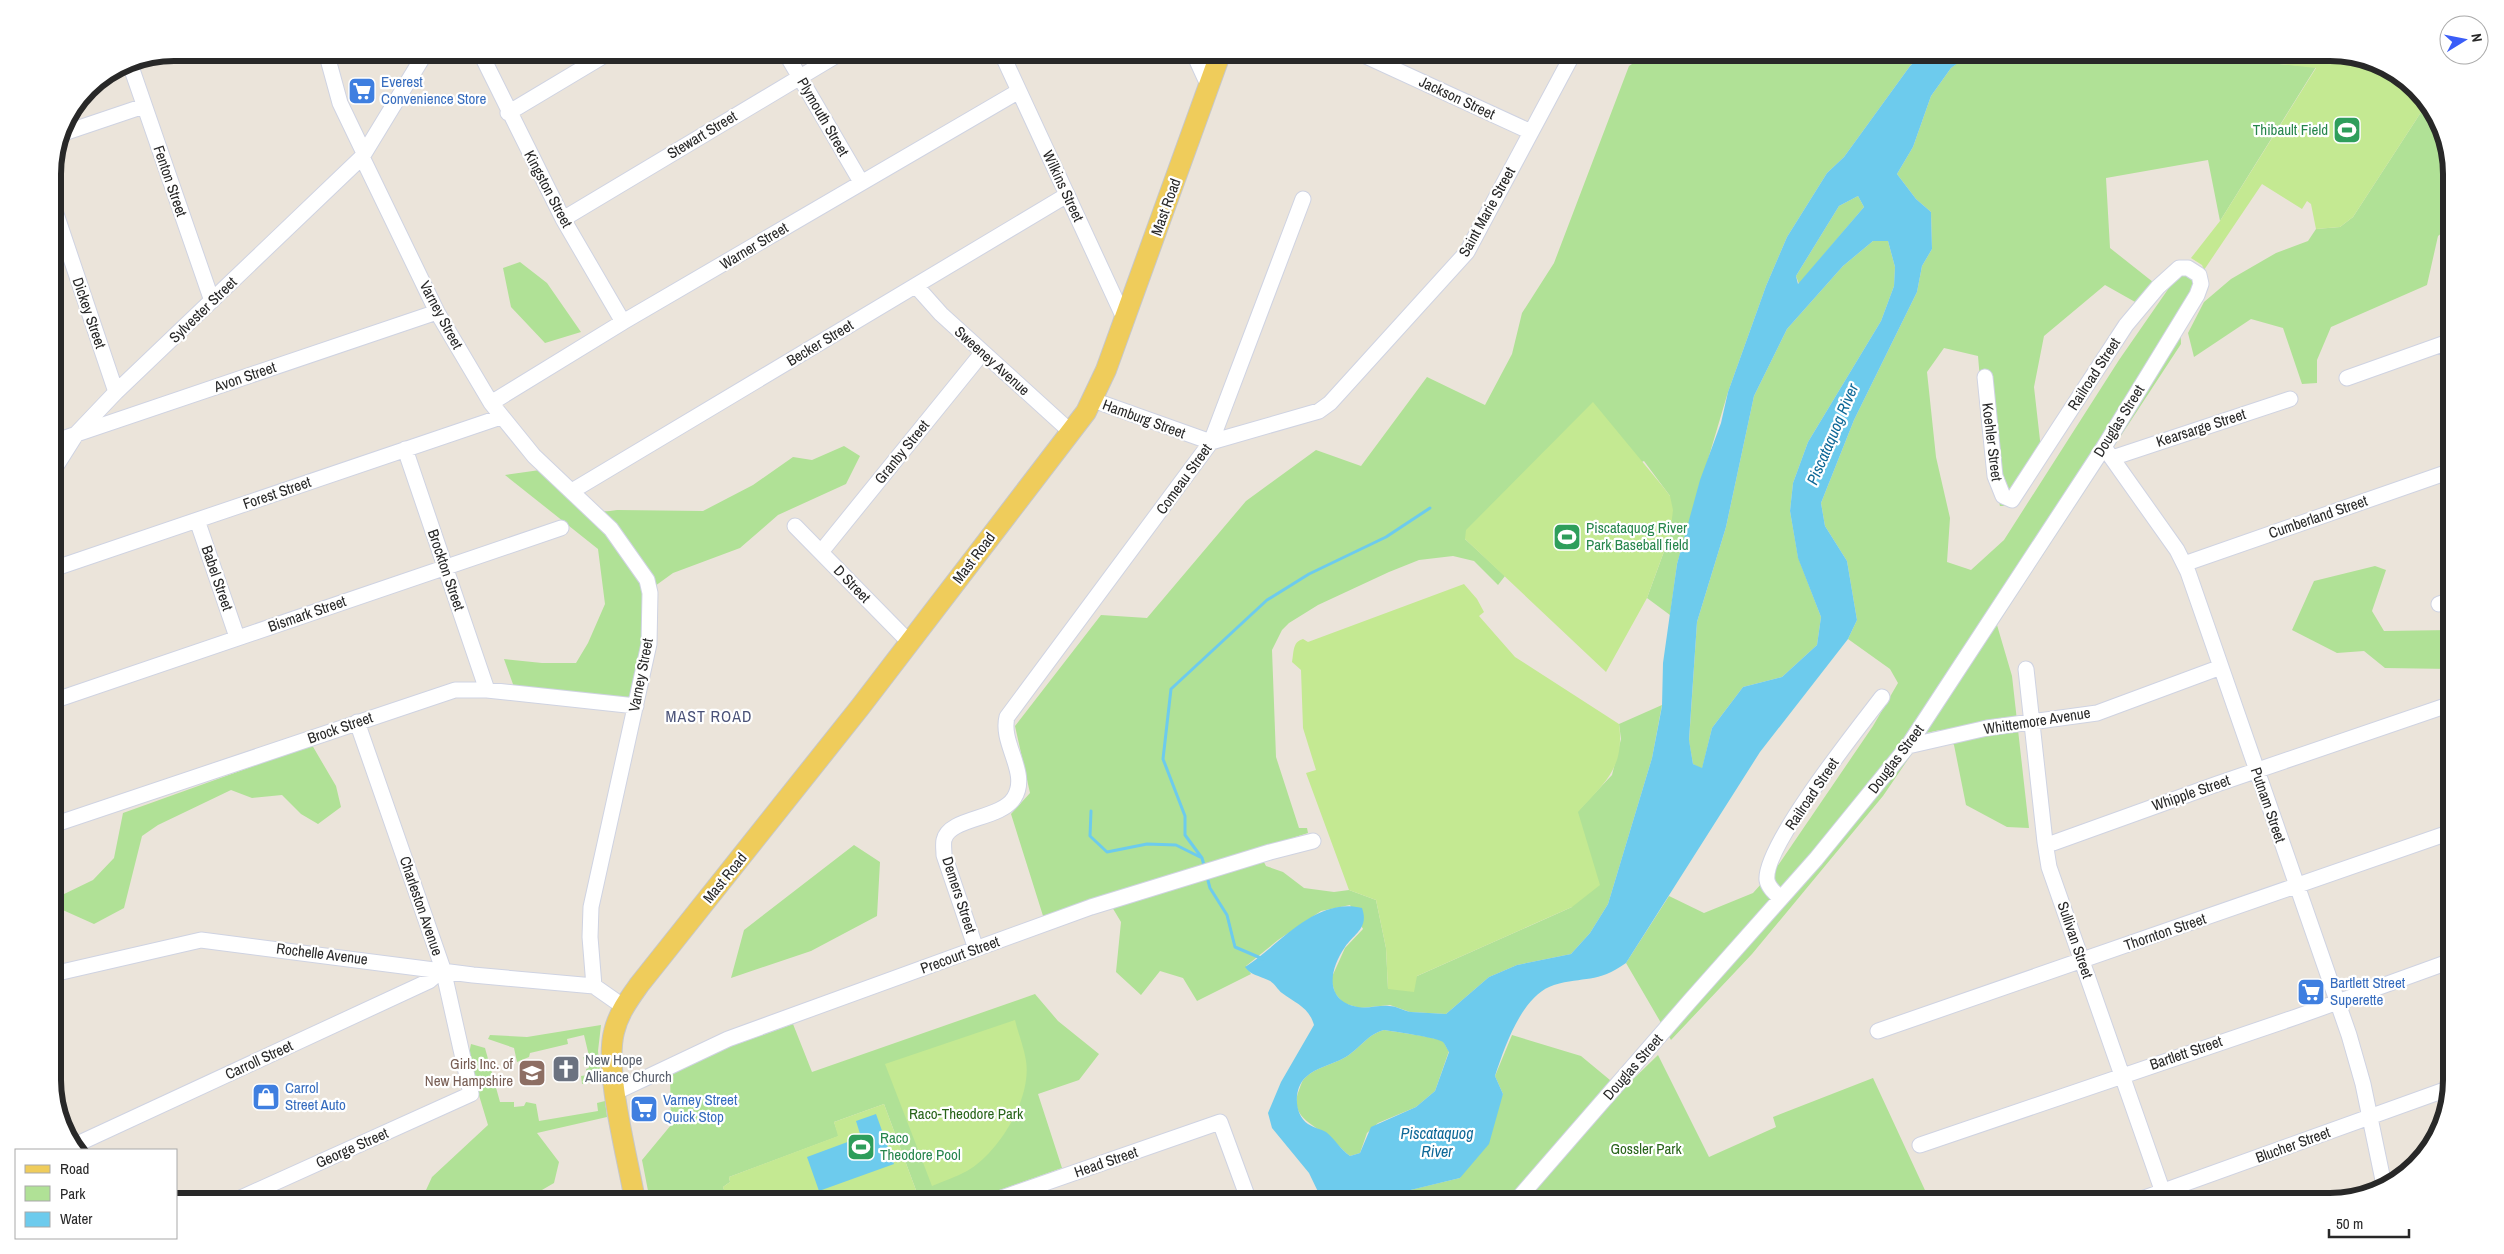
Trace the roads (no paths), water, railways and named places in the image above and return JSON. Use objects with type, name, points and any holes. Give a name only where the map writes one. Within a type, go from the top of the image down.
[{"type":"main road","name":"Mast Road","points":[[624,1007],[639,985],[910,643],[1072,433],[1093,400],[1125,320],[1218,61]]},
{"type":"main road","points":[[624,1007],[613,1040],[611,1064],[633,1193]]},
{"type":"street","name":"Varney Street","points":[[328,61],[340,103],[437,312],[491,403],[534,456],[611,528],[647,580],[650,593],[649,644],[591,907],[590,937],[594,986]]},
{"type":"street","name":"Sylvester Street","points":[[61,458],[77,433],[116,392],[363,155],[420,61]]},
{"type":"street","name":"Kingston Street","points":[[484,61],[508,113],[563,219],[623,322]]},
{"type":"street","points":[[508,113],[595,61]]},
{"type":"street","name":"Plymouth Street","points":[[790,61],[861,182]]},
{"type":"street","name":"Stewart Street","points":[[563,219],[827,61]]},
{"type":"street","name":"Wilkins Street","points":[[1005,61],[1125,320]]},
{"type":"street","points":[[1197,61],[1209,87]]},
{"type":"street","name":"Jackson Street","points":[[1376,61],[1530,132]]},
{"type":"street","name":"Saint Marie Street","points":[[1211,442],[1310,415],[1330,403],[1460,262],[1569,61]]},
{"type":"street","name":"Fenton Street","points":[[132,70],[212,301]]},
{"type":"street","name":"Warner Street","points":[[491,403],[623,322],[1019,91]]},
{"type":"street","points":[[70,131],[144,106]]},
{"type":"street","name":"Becker Street","points":[[572,491],[1067,195]]},
{"type":"street","name":"Comeau Street","points":[[943,840],[947,832],[1006,807],[1015,797],[1018,781],[1016,765],[1006,739],[1005,726],[1007,717],[1211,442],[1303,199]]},
{"type":"street","name":"Dickey Street","points":[[61,229],[116,392]]},
{"type":"street","name":"Railroad Street","points":[[2012,500],[2126,325],[2170,273],[2179,268],[2192,270]]},
{"type":"street","name":"Douglas Street","points":[[1524,1193],[1816,859],[1908,746],[2108,453],[2197,295],[2201,280],[2192,270]]},
{"type":"street","name":"Sweeney Avenue","points":[[916,286],[928,302],[1072,433]]},
{"type":"street","name":"Avon Street","points":[[61,439],[437,312]]},
{"type":"street","points":[[2347,378],[2443,344]]},
{"type":"street","name":"Granby Street","points":[[821,552],[983,352]]},
{"type":"street","name":"Koehler Street","points":[[1984,377],[1995,476],[2003,496],[2012,500]]},
{"type":"street","name":"Kearsarge Street","points":[[2108,453],[2290,399]]},
{"type":"street","name":"Hamburg Street","points":[[1093,400],[1211,442]]},
{"type":"street","name":"Forest Street","points":[[61,567],[501,416]]},
{"type":"street","name":"Brockton Street","points":[[405,449],[487,690]]},
{"type":"street","name":"Putnam Street","points":[[2108,453],[2184,564],[2349,1035],[2370,1118],[2383,1179]]},
{"type":"street","name":"Cumberland Street","points":[[2184,564],[2443,474]]},
{"type":"street","name":"Babel Street","points":[[197,520],[237,637]]},
{"type":"street","name":"D Street","points":[[795,526],[910,643]]},
{"type":"street","name":"Bismark Street","points":[[61,698],[561,528]]},
{"type":"street","name":"Whittemore Avenue","points":[[1908,746],[1987,728],[2097,713],[2220,667]]},
{"type":"street","name":"Sullivan Street","points":[[2026,669],[2049,867],[2164,1193]]},
{"type":"street","name":"Brock Street","points":[[61,822],[442,692],[487,690],[636,706]]},
{"type":"street","name":"Railroad Street","points":[[1780,898],[1767,880],[1768,866],[1782,840],[1837,756],[1882,697]]},
{"type":"street","name":"Whipple Street","points":[[2045,842],[2053,843],[2443,707]]},
{"type":"street","name":"Charleston Avenue","points":[[357,722],[443,969],[471,1094]]},
{"type":"street","name":"Thornton Street","points":[[1878,1031],[2443,835]]},
{"type":"street","name":"Demers Street","points":[[943,840],[944,855],[976,949]]},
{"type":"street","name":"Precourt Street","points":[[616,1092],[728,1039],[1091,907],[1218,867],[1313,841]]},
{"type":"street","name":"Rochelle Avenue","points":[[61,972],[201,940],[443,969],[472,975],[594,986]]},
{"type":"street","name":"Bartlett Street","points":[[1920,1145],[2443,964]]},
{"type":"street","name":"Carroll Street","points":[[80,1143],[429,981],[443,969]]},
{"type":"street","points":[[594,986],[624,1007]]},
{"type":"street","name":"Blucher Street","points":[[2175,1193],[2442,1091]]},
{"type":"street","name":"George Street","points":[[254,1193],[471,1094]]},
{"type":"street","name":"Head Street","points":[[1019,1193],[1220,1122],[1246,1193]]},
{"type":"water","name":"Piscataquog River","points":[[1915,61],[1961,61],[1951,68],[1931,96],[1913,147],[1897,174],[1916,199],[1931,212],[1932,249],[1922,266],[1917,292],[1854,420],[1821,503],[1825,526],[1847,561],[1857,620],[1848,639],[1760,752],[1626,963],[1616,970],[1598,977],[1554,985],[1533,999],[1524,1010],[1516,1023],[1495,1076],[1503,1094],[1489,1144],[1460,1178],[1398,1193],[1319,1193],[1309,1173],[1272,1128],[1268,1113],[1281,1082],[1314,1025],[1309,1014],[1301,1006],[1282,993],[1270,981],[1253,974],[1245,967],[1285,935],[1314,916],[1329,909],[1345,906],[1362,908],[1364,921],[1360,930],[1345,947],[1335,965],[1333,983],[1339,998],[1347,1004],[1358,1007],[1392,1006],[1411,1012],[1446,1014],[1489,977],[1517,965],[1571,954],[1590,933],[1608,904],[1652,758],[1662,706],[1663,663],[1677,564],[1700,480],[1721,423],[1728,392],[1766,286],[1787,237],[1827,173],[1844,157]],"holes":[[[1858,196],[1864,207],[1798,284],[1796,276],[1839,206]],[[1873,241],[1888,241],[1895,267],[1894,286],[1881,321],[1808,442],[1793,483],[1790,511],[1798,558],[1821,617],[1817,645],[1782,677],[1743,687],[1712,728],[1702,768],[1693,764],[1689,740],[1697,622],[1726,527],[1754,396],[1787,329],[1843,266]],[[1384,1030],[1440,1040],[1449,1052],[1435,1091],[1416,1107],[1371,1127],[1360,1153],[1350,1156],[1326,1132],[1303,1120],[1298,1108],[1297,1094],[1302,1082],[1310,1074],[1319,1068],[1344,1058],[1372,1035]]]},
{"type":"water","name":"Raco Theodore Pool","points":[[876,1114],[894,1164],[819,1191],[807,1157],[861,1137],[856,1121]]},
{"type":"waterway","points":[[1205,869],[1202,858],[1185,835],[1185,816],[1163,759],[1171,689],[1267,600],[1309,574],[1386,537],[1430,508]]},
{"type":"waterway","points":[[1091,811],[1090,836],[1107,852],[1147,844],[1176,845],[1200,857]]},
{"type":"waterway","points":[[1207,877],[1210,888],[1227,915],[1235,947],[1263,959]]},
{"type":"place","name":"Everest Convenience Store","points":[[362,91]]},
{"type":"place","name":"Thibault Field","points":[[2347,130]]},
{"type":"place","name":"Piscataquog River Park Baseball field","points":[[1567,537]]},
{"type":"place","name":"Bartlett Street Superette","points":[[2311,992]]},
{"type":"place","name":"New Hope Alliance Church","points":[[566,1069]]},
{"type":"place","name":"Girls Inc. of New Hampshire","points":[[532,1073]]},
{"type":"place","name":"Carrol Street Auto","points":[[266,1097]]},
{"type":"place","name":"Varney Street Quick Stop","points":[[644,1109]]},
{"type":"place","name":"Raco Theodore Pool","points":[[861,1147]]},
{"type":"district","name":"MAST ROAD","points":[[709,716]]},
{"type":"park label","name":"Raco-Theodore Park","points":[[966,1114]]},
{"type":"park label","name":"Gossler Park","points":[[1646,1149]]}]
